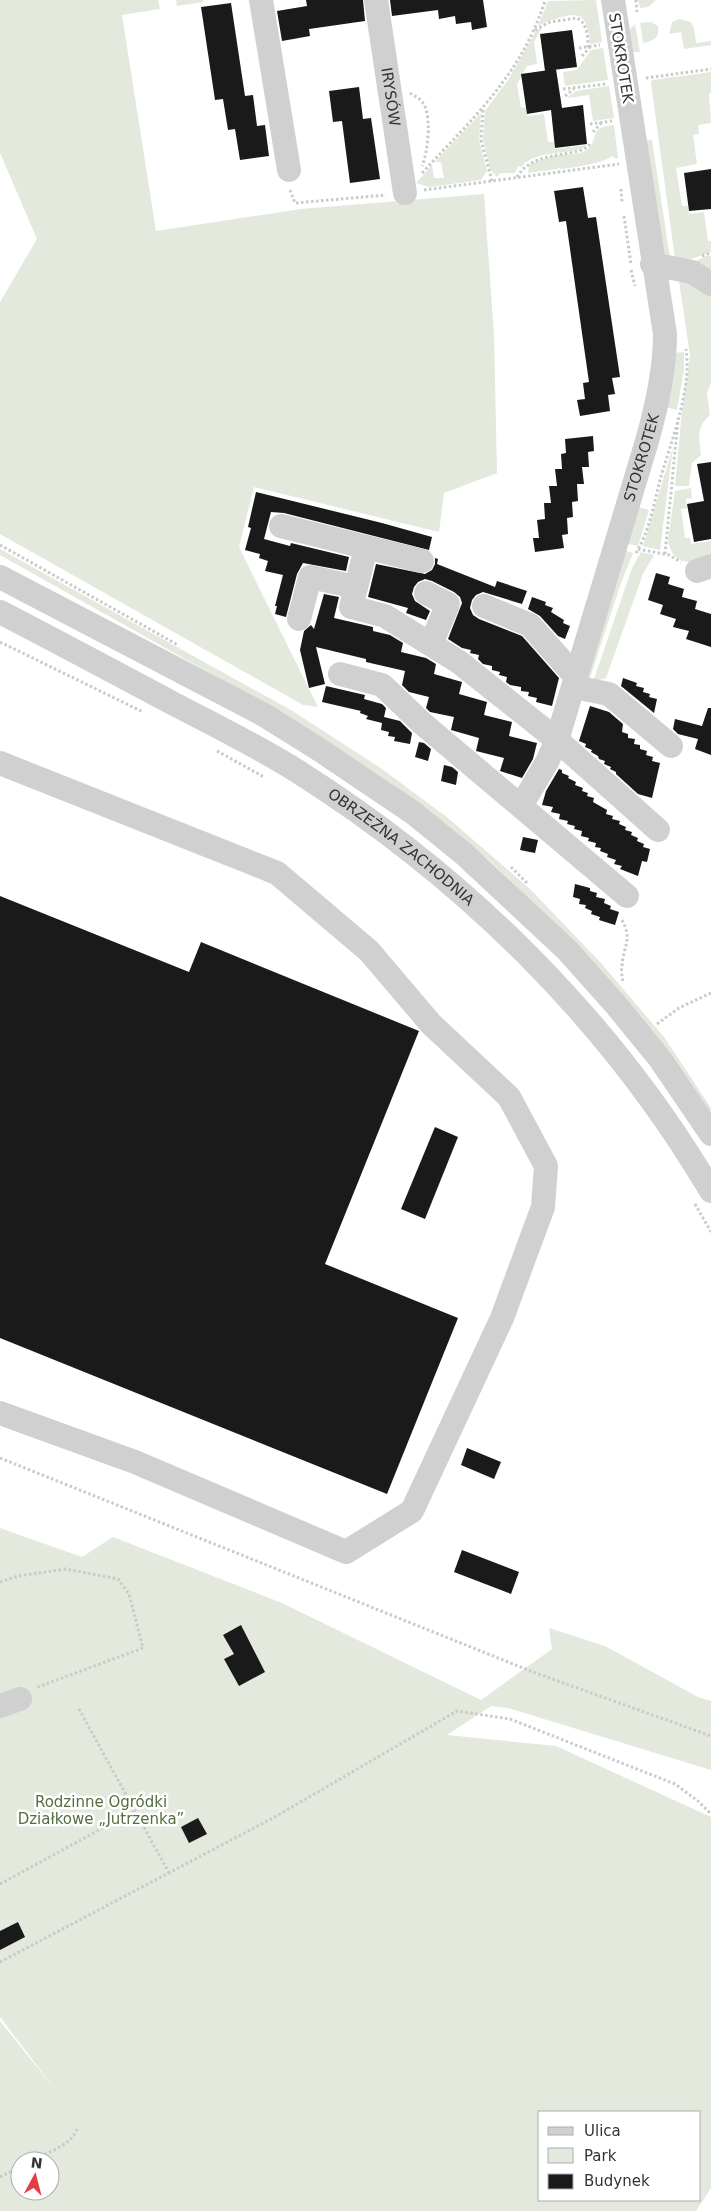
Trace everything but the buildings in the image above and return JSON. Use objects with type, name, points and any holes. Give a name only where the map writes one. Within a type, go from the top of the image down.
[{"type":"street","points":[[261,0],[289,170]]},
{"type":"street","name":"IRYSÓW","points":[[376,0],[409,189]]},
{"type":"street","name":"STOKROTEK","points":[[521,806],[547,762],[557,740],[647,441],[659,394],[665,360],[665,334],[652,264],[612,0]]},
{"type":"street","points":[[652,264],[692,272],[711,284]]},
{"type":"street","points":[[281,526],[422,561]]},
{"type":"street","points":[[366,548],[351,607],[385,616],[459,662],[557,740],[658,830]]},
{"type":"street","name":"OBRZEŻNA ZACHODNIA","points":[[0,577],[264,715],[412,812],[464,854],[567,950],[616,1005],[660,1059],[711,1134]]},
{"type":"street","points":[[299,619],[310,577],[356,587]]},
{"type":"street","points":[[426,593],[448,604],[431,644]]},
{"type":"street","points":[[484,606],[530,625],[575,682],[609,694],[671,746]]},
{"type":"street","name":"OBRZEŻNA ZACHODNIA","points":[[0,612],[297,771],[384,830],[443,876],[542,969],[590,1021],[652,1101],[702,1196]]},
{"type":"street","points":[[340,674],[382,685],[424,724],[627,896]]},
{"type":"street","points":[[0,763],[276,873],[369,951],[431,1024],[509,1097],[546,1166],[543,1207],[502,1318],[412,1511],[346,1552],[135,1462],[0,1413]]},
{"type":"path","points":[[409,189],[483,109],[507,78],[534,30],[545,1]]},
{"type":"path","points":[[534,30],[550,22],[580,19],[585,27],[589,46],[582,56]]},
{"type":"path","points":[[579,48],[597,46]]},
{"type":"path","points":[[646,78],[711,68]]},
{"type":"path","points":[[563,90],[602,84]]},
{"type":"path","points":[[565,96],[575,88]]},
{"type":"path","points":[[407,89],[423,102],[428,139],[423,163],[409,189]]},
{"type":"path","points":[[483,109],[481,140],[492,181]]},
{"type":"path","points":[[590,124],[608,122]]},
{"type":"path","points":[[593,132],[602,123]]},
{"type":"path","points":[[516,178],[525,166],[534,160],[559,153],[582,150],[587,148],[591,142]]},
{"type":"path","points":[[289,170],[290,187],[295,203],[492,181],[637,161]]},
{"type":"path","points":[[622,183],[620,193],[623,205]]},
{"type":"path","points":[[624,214],[632,275],[637,291]]},
{"type":"path","points":[[638,549],[665,554],[679,410]]},
{"type":"path","points":[[0,642],[148,715]]},
{"type":"path","points":[[215,750],[272,782]]},
{"type":"path","points":[[622,920],[628,933],[622,966],[623,982]]},
{"type":"path","points":[[657,1024],[679,1008],[711,993]]},
{"type":"path","points":[[702,1196],[711,1232]]},
{"type":"path","points":[[0,1458],[533,1672],[711,1736]]},
{"type":"path","points":[[0,1582],[18,1576],[66,1569],[118,1580],[129,1594],[143,1648],[19,1694],[10,1702]]},
{"type":"path","points":[[79,1708],[169,1873]]},
{"type":"path","points":[[0,1962],[272,1818],[457,1711],[510,1719],[675,1784],[698,1801],[711,1814]]},
{"type":"path","points":[[0,1884],[134,1811]]},
{"type":"path","points":[[50,2151],[68,2142],[74,2136],[77,2129]]},
{"type":"green space","points":[[0,0],[158,0],[160,9],[122,15],[156,231],[301,209],[484,194],[494,335],[497,473],[444,493],[439,532],[254,487],[239,547],[318,707],[303,705],[0,534],[0,302],[37,239],[0,153]]},
{"type":"green space","points":[[176,0],[203,0],[204,2],[177,6]]},
{"type":"green space","points":[[596,0],[602,42],[590,44],[585,22],[577,15],[560,17],[538,26],[548,1]]},
{"type":"green space","points":[[638,0],[656,0],[648,7],[640,8]]},
{"type":"green space","points":[[679,19],[691,22],[694,28],[696,43],[711,41],[711,45],[684,49],[681,32],[669,34],[672,22]]},
{"type":"green space","points":[[651,22],[658,26],[657,36],[653,40],[643,43],[640,23]]},
{"type":"green space","points":[[635,24],[640,52],[631,52],[627,33]]},
{"type":"green space","points":[[542,27],[534,42],[537,64],[527,66],[517,84],[521,108],[526,107],[527,116],[544,114],[548,142],[554,142],[555,149],[587,145],[574,150],[537,157],[521,167],[518,166],[515,173],[501,173],[497,177],[490,169],[483,140],[485,111],[508,80],[536,31]]},
{"type":"green space","points":[[603,48],[608,80],[565,86],[563,72],[577,70],[591,50]]},
{"type":"green space","points":[[711,72],[711,93],[709,93],[711,123],[698,125],[699,134],[693,135],[697,164],[676,168],[682,206],[688,206],[689,214],[704,212],[708,241],[711,241],[711,252],[683,262],[675,259],[651,83],[652,80]]},
{"type":"green space","points":[[609,86],[614,118],[593,121],[589,95],[567,98],[576,91]]},
{"type":"green space","points":[[481,113],[479,140],[487,171],[481,180],[429,187],[416,183],[432,165],[434,178],[444,178],[441,162],[435,162]]},
{"type":"green space","points":[[614,125],[618,158],[616,159],[612,156],[603,161],[588,165],[560,169],[560,167],[528,173],[529,165],[540,160],[585,151],[590,147],[600,128]]},
{"type":"green space","points":[[652,140],[670,258],[660,252],[641,141]]},
{"type":"green space","points":[[711,256],[711,279],[689,264]]},
{"type":"green space","points":[[678,274],[711,291],[711,383],[707,393],[710,415],[700,428],[701,455],[692,463],[689,486],[675,486],[682,410],[690,356]]},
{"type":"green space","points":[[684,352],[684,370],[677,410],[666,407],[673,353]]},
{"type":"green space","points":[[673,447],[660,550],[643,546]]},
{"type":"green space","points":[[691,488],[692,498],[686,499],[687,508],[681,509],[685,538],[690,538],[691,544],[711,541],[711,559],[697,562],[678,559],[670,548],[668,540],[675,491]]},
{"type":"green space","points":[[638,507],[649,510],[638,546],[627,544]]},
{"type":"green space","points":[[0,549],[291,710],[382,769],[448,818],[531,890],[601,963],[664,1037],[711,1108],[711,1114],[557,925],[489,860],[444,823],[391,783],[313,731],[0,555]]},
{"type":"green space","points":[[623,550],[633,553],[621,583],[589,681],[586,671]]},
{"type":"green space","points":[[641,552],[654,555],[643,574],[606,678],[593,682],[632,568]]},
{"type":"green space","name":"Rodzinne Ogródki Działkowe „Jutrzenka”","points":[[0,1528],[82,1557],[113,1537],[282,1603],[481,1700],[552,1649],[549,1628],[605,1646],[698,1697],[711,1701],[711,1770],[508,1708],[491,1706],[447,1735],[556,1746],[711,1817],[711,2188],[696,2211],[0,2211],[0,2021],[57,2092],[0,2017]]}]
